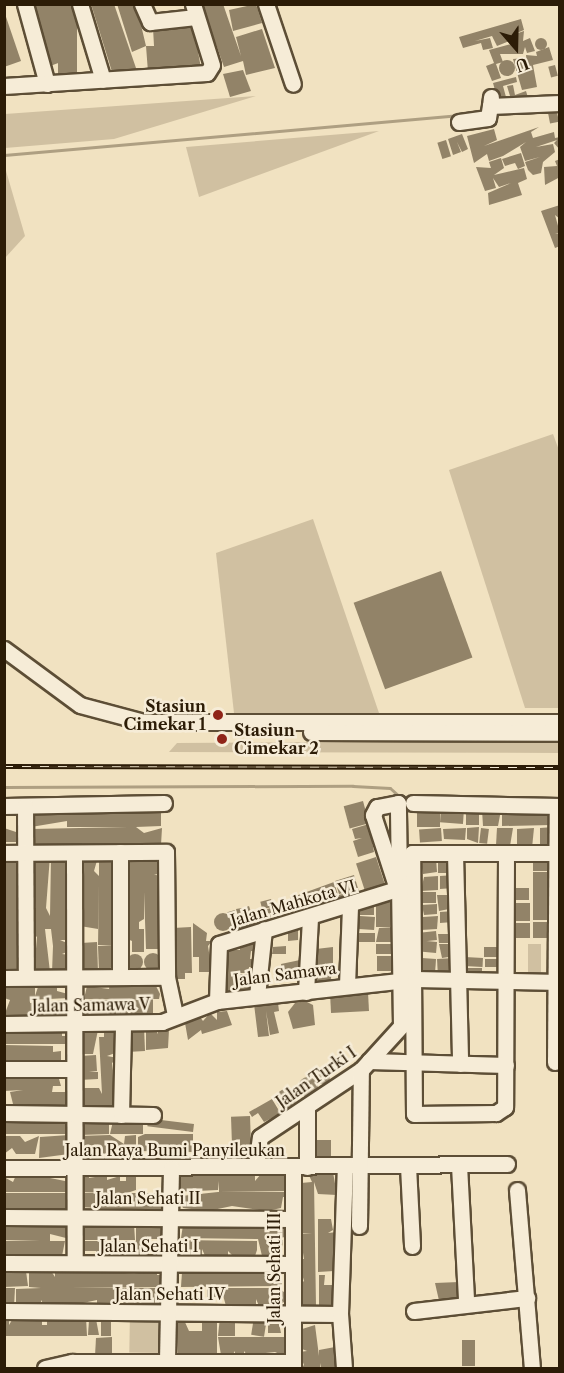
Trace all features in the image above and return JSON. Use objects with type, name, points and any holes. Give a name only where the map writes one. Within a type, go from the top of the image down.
[{"type":"street","points":[[25,4],[47,84]]},
{"type":"street","points":[[80,4],[103,80]]},
{"type":"street","points":[[4,86],[210,70],[194,10],[150,22],[142,4]]},
{"type":"street","points":[[266,4],[293,84]]},
{"type":"street","points":[[459,122],[490,107],[560,102]]},
{"type":"street","points":[[4,649],[80,705],[144,722],[560,733]]},
{"type":"street","points":[[4,661],[76,714],[125,727],[178,732],[560,722]]},
{"type":"street","points":[[4,806],[164,803]]},
{"type":"street","points":[[397,889],[406,803]]},
{"type":"street","points":[[408,980],[397,889],[373,815],[377,807],[406,803],[558,806],[555,1062]]},
{"type":"street","points":[[25,806],[26,977]]},
{"type":"street","points":[[120,852],[120,976]]},
{"type":"street","points":[[4,853],[166,852],[167,977],[175,1014]]},
{"type":"street","points":[[74,853],[75,1263]]},
{"type":"street","points":[[506,853],[508,981],[506,1065],[502,1112],[419,1115],[412,1110],[408,980],[412,853],[506,853],[558,853]]},
{"type":"street","points":[[454,853],[460,1064]]},
{"type":"street","name":"Jalan Mahkota VI","points":[[217,1001],[219,944],[264,929],[350,906],[397,889]]},
{"type":"street","points":[[347,985],[350,906]]},
{"type":"street","points":[[306,992],[309,918]]},
{"type":"street","points":[[257,996],[264,929]]},
{"type":"street","points":[[4,978],[167,977]]},
{"type":"street","name":"Jalan Samawa","points":[[175,1014],[217,1001],[306,992],[347,985],[408,980],[557,982]]},
{"type":"street","name":"Jalan Turki I","points":[[256,1165],[260,1137],[365,1066],[401,1026],[408,980]]},
{"type":"street","name":"Jalan Samawa V","points":[[4,1024],[162,1022],[175,1014]]},
{"type":"street","points":[[123,1024],[124,1115]]},
{"type":"street","points":[[344,1368],[338,1314],[351,1167],[365,1066],[506,1065]]},
{"type":"street","points":[[4,1069],[73,1069]]},
{"type":"street","name":"Jalan Sehati III","points":[[292,1365],[292,1219],[307,1107]]},
{"type":"street","points":[[4,1113],[153,1115]]},
{"type":"street","name":"Jalan Raya Bumi Panyileukan","points":[[4,1168],[507,1164]]},
{"type":"street","points":[[459,1165],[466,1299]]},
{"type":"street","points":[[408,1166],[411,1246]]},
{"type":"street","points":[[351,1167],[359,1226]]},
{"type":"street","points":[[167,1360],[171,1168]]},
{"type":"street","points":[[517,1190],[532,1368]]},
{"type":"street","name":"Jalan Sehati II","points":[[4,1217],[169,1215],[292,1219]]},
{"type":"street","name":"Jalan Sehati I","points":[[4,1263],[293,1264]]},
{"type":"street","points":[[414,1311],[527,1298]]},
{"type":"street","name":"Jalan Sehati IV","points":[[4,1311],[338,1314]]},
{"type":"street","points":[[45,1368],[72,1362],[167,1360],[202,1365],[292,1365]]},
{"type":"shaded area","points":[[256,96],[114,139],[5,148],[5,114]]},
{"type":"shaded area","points":[[379,131],[199,197],[186,147]]},
{"type":"shaded area","points":[[4,164],[25,236],[5,258],[4,258]]},
{"type":"shaded area","points":[[553,434],[560,453],[559,708],[525,708],[449,470]]},
{"type":"shaded area","points":[[313,519],[379,713],[234,713],[216,553]]},
{"type":"shaded area","points":[[560,740],[559,753],[169,752],[177,743]]},
{"type":"shaded area","points":[[528,944],[541,944],[541,972],[528,972]]},
{"type":"shaded area","points":[[130,1312],[160,1313],[159,1353],[129,1352]]},
{"type":"building","points":[[31,4],[58,4],[72,58],[50,66]]},
{"type":"building","points":[[58,4],[77,4],[77,76],[58,76]]},
{"type":"building","points":[[91,4],[114,4],[137,71],[113,75]]},
{"type":"building","points":[[117,4],[136,4],[146,46],[132,52]]},
{"type":"building","points":[[202,4],[223,4],[241,56],[236,37],[262,29],[275,68],[246,75],[243,61],[224,67]]},
{"type":"building","points":[[256,4],[262,23],[233,31],[229,10]]},
{"type":"building","points":[[4,11],[21,61],[4,67]]},
{"type":"building","points":[[521,19],[524,30],[512,35],[524,31],[523,41],[530,38],[535,51],[527,53],[525,47],[523,54],[500,54],[503,62],[496,64],[501,78],[492,81],[486,66],[494,63],[489,50],[515,43],[514,39],[497,46],[492,36],[475,41],[490,38],[493,48],[483,50],[481,43],[463,48],[459,37]]},
{"type":"building","points":[[193,25],[201,68],[148,72],[146,46],[154,46],[153,28]]},
{"type":"building","points":[[543,38],[546,39],[546,49],[539,50],[536,49],[535,42],[536,39]]},
{"type":"building","points":[[549,47],[553,60],[533,65],[537,87],[522,90],[513,59],[526,58],[527,64],[526,55],[537,56],[536,52]]},
{"type":"building","points":[[504,60],[510,60],[515,68],[513,74],[504,76],[499,71],[499,65]]},
{"type":"building","points":[[555,65],[558,76],[551,77],[548,67]]},
{"type":"building","points":[[243,70],[251,91],[230,97],[223,74]]},
{"type":"building","points":[[516,77],[517,82],[503,86],[506,97],[510,96],[507,86],[513,85],[515,95],[526,91],[529,101],[499,105],[493,83]]},
{"type":"building","points":[[557,112],[559,122],[550,124],[548,114]]},
{"type":"building","points":[[539,127],[531,132],[533,138],[554,132],[555,138],[560,137],[560,150],[554,143],[557,140],[536,147],[553,144],[555,152],[543,162],[541,173],[533,175],[528,170],[525,162],[540,157],[525,161],[520,147],[526,142],[503,156],[489,161],[487,154],[474,163],[467,136],[494,129],[497,140],[484,146]]},
{"type":"building","points":[[462,134],[468,149],[462,152],[457,142],[461,152],[453,155],[448,139]]},
{"type":"building","points":[[446,140],[451,156],[442,159],[437,143]]},
{"type":"building","points":[[521,153],[525,166],[518,169],[515,163],[505,166],[502,159]]},
{"type":"building","points":[[501,158],[504,168],[494,175],[524,168],[527,179],[518,183],[522,195],[489,205],[488,193],[511,183],[499,187],[493,178],[496,188],[485,191],[476,167],[491,168],[489,162]]},
{"type":"building","points":[[560,159],[560,177],[545,185],[544,167],[557,166],[555,161]]},
{"type":"building","points":[[560,205],[560,219],[555,215],[560,233],[555,234],[560,234],[560,246],[555,248],[541,211]]},
{"type":"building","points":[[441,571],[472,657],[385,689],[354,603]]},
{"type":"building","points":[[363,801],[369,823],[350,828],[344,806]]},
{"type":"building","points":[[128,807],[161,812],[161,826],[136,827],[144,833],[162,828],[161,845],[82,843],[82,847],[33,847],[31,842],[31,829],[128,827],[67,827],[67,821],[31,827],[31,809],[128,812]]},
{"type":"building","points":[[441,807],[464,809],[463,824],[440,822]]},
{"type":"building","points":[[502,807],[554,808],[551,825],[502,826]]},
{"type":"building","points":[[466,808],[479,808],[479,825],[466,825]]},
{"type":"building","points":[[482,810],[501,810],[498,826],[483,826]]},
{"type":"building","points":[[417,812],[440,812],[440,827],[417,827]]},
{"type":"building","points":[[369,824],[374,852],[358,857],[353,841],[362,838],[355,839],[352,829]]},
{"type":"building","points":[[479,827],[478,843],[467,839],[467,828]]},
{"type":"building","points":[[554,827],[552,848],[540,847],[540,828]]},
{"type":"building","points":[[4,828],[19,833],[19,842],[4,842]]},
{"type":"building","points":[[441,828],[442,841],[420,843],[419,830]]},
{"type":"building","points":[[466,828],[465,840],[444,839],[443,829]]},
{"type":"building","points":[[481,828],[489,829],[487,844],[479,843]]},
{"type":"building","points":[[497,828],[513,828],[510,846],[496,845]]},
{"type":"building","points":[[534,828],[532,848],[517,847],[517,829]]},
{"type":"building","points":[[533,855],[547,855],[547,871],[533,871]]},
{"type":"building","points":[[4,856],[23,856],[18,910],[22,971],[4,972]]},
{"type":"building","points":[[50,856],[46,908],[50,916],[51,857],[70,857],[66,877],[71,877],[70,884],[65,888],[70,888],[65,902],[69,940],[60,940],[67,943],[69,951],[62,954],[70,955],[70,972],[52,972],[51,929],[45,929],[50,972],[34,972],[37,937],[32,933],[31,908],[36,908],[32,860]]},
{"type":"building","points":[[84,856],[98,857],[94,871],[99,876],[99,856],[116,856],[118,938],[111,938],[118,939],[118,945],[98,945],[99,883],[98,929],[80,926]]},
{"type":"building","points":[[156,856],[164,875],[154,874],[161,877],[161,949],[146,949],[144,892],[144,919],[139,922],[139,929],[144,929],[144,952],[132,952],[132,941],[125,938],[130,925],[129,906],[125,906],[125,860]]},
{"type":"building","points":[[376,857],[385,885],[365,891],[356,863]]},
{"type":"building","points":[[420,857],[436,858],[437,872],[423,874]]},
{"type":"building","points":[[438,857],[453,857],[453,873],[438,873]]},
{"type":"building","points":[[533,872],[548,872],[548,920],[533,920]]},
{"type":"building","points":[[354,875],[360,895],[349,898],[347,892],[339,894],[335,881]]},
{"type":"building","points":[[455,875],[454,888],[440,889],[440,876]]},
{"type":"building","points":[[438,876],[438,890],[421,891],[424,877]]},
{"type":"building","points":[[334,882],[338,895],[343,894],[345,899],[330,904],[327,893],[329,903],[294,912],[290,898]]},
{"type":"building","points":[[513,888],[529,888],[529,900],[513,900]]},
{"type":"building","points":[[421,892],[436,892],[436,903],[421,903]]},
{"type":"building","points":[[437,895],[454,895],[454,908],[439,911]]},
{"type":"building","points":[[271,899],[273,907],[262,909],[260,902]]},
{"type":"building","points":[[376,902],[390,902],[390,927],[376,927]]},
{"type":"building","points":[[511,903],[530,903],[530,921],[511,921]]},
{"type":"building","points":[[437,904],[437,914],[424,915],[422,905]]},
{"type":"building","points":[[355,905],[374,905],[374,915],[355,915]]},
{"type":"building","points":[[249,906],[255,924],[249,925],[244,908]]},
{"type":"building","points":[[242,908],[248,926],[241,927],[236,909]]},
{"type":"building","points":[[271,908],[274,919],[264,921],[261,911]]},
{"type":"building","points":[[235,910],[240,928],[233,930],[227,912]]},
{"type":"building","points":[[454,911],[453,922],[440,923],[440,912]]},
{"type":"building","points":[[223,913],[229,916],[232,922],[229,928],[223,931],[217,928],[214,922],[217,916]]},
{"type":"building","points":[[356,916],[375,917],[374,930],[355,929]]},
{"type":"building","points":[[438,916],[437,929],[421,930],[423,917]]},
{"type":"building","points":[[533,922],[548,922],[548,938],[533,938]]},
{"type":"building","points":[[193,923],[207,933],[206,941],[212,941],[208,946],[212,972],[199,972],[199,957],[193,957]]},
{"type":"building","points":[[515,923],[530,923],[530,938],[515,938]]},
{"type":"building","points":[[191,927],[192,973],[185,973],[185,979],[172,979],[177,950],[173,928]]},
{"type":"building","points":[[396,927],[396,942],[376,942],[379,928]]},
{"type":"building","points":[[298,929],[298,940],[288,941],[288,931]]},
{"type":"building","points":[[436,931],[437,940],[423,941],[422,932]]},
{"type":"building","points":[[356,933],[375,933],[375,942],[356,942]]},
{"type":"building","points":[[438,934],[452,934],[454,943],[439,943]]},
{"type":"building","points":[[255,940],[257,952],[251,951],[250,959],[255,959],[256,967],[249,967],[249,973],[238,973],[238,981],[239,974],[255,974],[255,992],[221,992],[224,949],[240,950],[240,941]]},
{"type":"building","points":[[418,940],[437,942],[436,953],[417,951]]},
{"type":"building","points":[[97,942],[98,972],[80,972],[81,943]]},
{"type":"building","points":[[376,944],[394,944],[394,954],[376,954]]},
{"type":"building","points":[[439,944],[454,944],[455,956],[442,958]]},
{"type":"building","points":[[114,945],[113,967],[99,972],[98,946]]},
{"type":"building","points":[[286,946],[286,954],[272,954],[273,947]]},
{"type":"building","points":[[333,947],[333,969],[313,970],[316,949]]},
{"type":"building","points":[[484,947],[499,947],[499,957],[484,957]]},
{"type":"building","points":[[153,953],[159,956],[162,962],[159,968],[153,971],[147,968],[144,962],[147,956]]},
{"type":"building","points":[[135,954],[143,962],[135,970],[127,962]]},
{"type":"building","points":[[377,956],[395,956],[395,971],[377,971]]},
{"type":"building","points":[[465,957],[483,958],[483,967],[465,966]]},
{"type":"building","points":[[422,958],[436,959],[435,974],[422,975]]},
{"type":"building","points":[[455,958],[456,976],[438,977],[437,959]]},
{"type":"building","points":[[485,959],[501,959],[501,967],[485,967]]},
{"type":"building","points":[[300,960],[299,972],[282,974],[281,964]]},
{"type":"building","points":[[464,968],[482,968],[482,976],[464,976]]},
{"type":"building","points":[[332,971],[330,985],[313,986],[313,973]]},
{"type":"building","points":[[18,983],[35,985],[35,996],[38,987],[57,983],[57,991],[68,994],[68,998],[30,1000],[30,1003],[69,1000],[70,1017],[4,1016],[10,1000],[4,998],[4,985]]},
{"type":"building","points":[[110,983],[156,986],[160,994],[159,999],[153,999],[153,1014],[131,1019],[130,1008],[127,1015],[84,1014],[86,1000],[150,1000],[84,999],[87,986],[109,989]]},
{"type":"building","points":[[368,992],[369,1011],[331,1013],[330,994]]},
{"type":"building","points":[[305,1001],[313,1005],[315,1025],[293,1029],[288,1012],[295,1003]]},
{"type":"building","points":[[278,1003],[279,1011],[274,1012],[279,1033],[270,1035],[266,1011],[269,1036],[258,1037],[254,1004]]},
{"type":"building","points":[[227,1011],[232,1025],[202,1034],[201,1030],[188,1040],[185,1023],[200,1017],[203,1021],[210,1013],[217,1020],[217,1012]]},
{"type":"building","points":[[118,1027],[118,1052],[107,1056],[118,1058],[112,1063],[118,1107],[80,1108],[84,1095],[80,1088],[99,1088],[102,1094],[99,1037],[104,1037],[104,1028]]},
{"type":"building","points":[[144,1027],[145,1051],[127,1052],[128,1030]]},
{"type":"building","points":[[79,1028],[98,1030],[93,1054],[82,1054]]},
{"type":"building","points":[[4,1029],[62,1030],[62,1036],[69,1036],[69,1044],[4,1044]]},
{"type":"building","points":[[157,1029],[157,1034],[160,1029],[169,1030],[168,1048],[146,1050],[146,1031]]},
{"type":"building","points":[[4,1045],[53,1046],[53,1052],[61,1051],[61,1060],[50,1065],[4,1062]]},
{"type":"building","points":[[96,1055],[97,1071],[89,1072],[98,1072],[98,1079],[79,1080],[84,1072],[80,1056]]},
{"type":"building","points":[[320,1070],[326,1070],[330,1077],[326,1084],[320,1084],[316,1080],[316,1074]]},
{"type":"building","points":[[38,1072],[57,1072],[61,1086],[53,1086],[52,1092],[69,1092],[70,1108],[14,1108],[10,1092],[23,1090],[4,1091],[4,1076],[30,1073],[30,1077],[38,1077]]},
{"type":"building","points":[[308,1077],[315,1080],[318,1087],[315,1094],[308,1097],[301,1094],[298,1087],[301,1080]]},
{"type":"building","points":[[282,1089],[290,1089],[296,1095],[296,1103],[290,1109],[282,1109],[276,1103],[276,1095]]},
{"type":"building","points":[[272,1099],[281,1114],[274,1121],[272,1118],[264,1122],[258,1113],[252,1117],[249,1112]]},
{"type":"building","points":[[250,1116],[251,1150],[232,1151],[231,1117]]},
{"type":"building","points":[[10,1118],[10,1123],[65,1120],[69,1134],[4,1134],[4,1120]]},
{"type":"building","points":[[148,1118],[194,1124],[193,1132],[147,1126]]},
{"type":"building","points":[[143,1119],[143,1134],[110,1134],[113,1121]]},
{"type":"building","points":[[86,1121],[109,1121],[109,1134],[79,1135],[79,1124]]},
{"type":"building","points":[[145,1134],[193,1134],[193,1152],[138,1151],[138,1137]]},
{"type":"building","points":[[69,1135],[69,1154],[39,1158],[40,1137]]},
{"type":"building","points":[[110,1135],[124,1144],[125,1136],[136,1135],[136,1157],[114,1154],[110,1145],[110,1153],[80,1158],[79,1136]]},
{"type":"building","points":[[4,1136],[20,1136],[25,1142],[39,1136],[35,1154],[16,1154],[12,1148],[4,1154]]},
{"type":"building","points":[[315,1140],[331,1140],[331,1158],[312,1158]]},
{"type":"building","points":[[40,1172],[40,1176],[70,1182],[70,1192],[4,1192],[4,1177],[13,1182],[17,1173]]},
{"type":"building","points":[[333,1172],[337,1195],[318,1194],[314,1182],[316,1306],[299,1305],[298,1286],[304,1281],[298,1259],[304,1259],[300,1234],[312,1234],[298,1233],[301,1183],[312,1182],[308,1173]]},
{"type":"building","points":[[89,1173],[89,1178],[107,1175],[107,1180],[120,1176],[120,1181],[126,1181],[126,1175],[136,1177],[136,1190],[127,1193],[163,1193],[163,1211],[79,1207],[79,1193],[111,1193],[79,1192],[81,1174]]},
{"type":"building","points":[[255,1174],[255,1181],[261,1174],[279,1174],[288,1176],[288,1191],[219,1192],[219,1181],[218,1190],[175,1192],[179,1175]]},
{"type":"building","points":[[218,1192],[288,1192],[288,1197],[283,1197],[281,1208],[267,1211],[232,1206],[208,1211],[183,1208],[181,1203],[181,1196]]},
{"type":"building","points":[[4,1193],[70,1193],[70,1210],[4,1210]]},
{"type":"building","points":[[318,1219],[331,1219],[333,1230],[328,1233],[337,1232],[334,1271],[318,1272]]},
{"type":"building","points":[[80,1220],[134,1224],[135,1240],[79,1240]]},
{"type":"building","points":[[258,1220],[287,1224],[287,1237],[264,1239],[283,1240],[281,1255],[262,1256],[258,1239],[181,1238],[183,1225],[255,1224],[258,1229]]},
{"type":"building","points":[[44,1221],[44,1227],[69,1224],[70,1239],[50,1234],[50,1241],[65,1241],[62,1256],[4,1256],[4,1241],[40,1241],[4,1240],[4,1224]]},
{"type":"building","points":[[136,1221],[160,1224],[164,1230],[163,1239],[149,1239],[149,1255],[136,1258],[136,1247],[135,1257],[115,1255],[115,1260],[96,1258],[96,1251],[78,1251],[78,1241],[136,1241]]},
{"type":"building","points":[[175,1240],[257,1241],[257,1250],[255,1256],[235,1258],[228,1251],[228,1255],[206,1258],[202,1249],[202,1256],[175,1259]]},
{"type":"building","points":[[16,1268],[26,1271],[28,1286],[4,1287],[4,1271]]},
{"type":"building","points":[[72,1268],[134,1274],[157,1269],[157,1275],[164,1275],[164,1287],[71,1288],[164,1288],[164,1305],[123,1306],[123,1299],[116,1306],[97,1304],[97,1300],[64,1307],[42,1306],[42,1300],[39,1305],[29,1302],[29,1306],[16,1307],[16,1289],[41,1288],[29,1287],[29,1271],[51,1271],[55,1277],[55,1272]]},
{"type":"building","points":[[200,1268],[281,1271],[282,1286],[181,1287],[182,1272]]},
{"type":"building","points":[[319,1275],[325,1275],[324,1285],[337,1285],[336,1306],[319,1306]]},
{"type":"building","points":[[459,1282],[462,1303],[440,1305],[435,1283]]},
{"type":"building","points":[[4,1288],[15,1288],[14,1307],[4,1305]]},
{"type":"building","points":[[207,1288],[219,1288],[219,1297],[207,1297]]},
{"type":"building","points":[[221,1288],[271,1288],[271,1304],[259,1306],[256,1299],[256,1304],[226,1306]]},
{"type":"building","points":[[279,1290],[284,1292],[286,1297],[284,1302],[279,1304],[274,1302],[272,1297],[274,1292]]},
{"type":"building","points":[[4,1317],[9,1317],[9,1325],[12,1320],[31,1318],[42,1319],[42,1325],[47,1325],[47,1318],[86,1317],[87,1336],[4,1336]]},
{"type":"building","points":[[220,1317],[235,1319],[235,1336],[218,1336]]},
{"type":"building","points":[[254,1317],[267,1319],[264,1337],[251,1335]]},
{"type":"building","points":[[101,1318],[111,1318],[111,1336],[101,1336]]},
{"type":"building","points":[[96,1319],[99,1335],[88,1335],[89,1320]]},
{"type":"building","points":[[217,1319],[217,1356],[178,1357],[178,1327],[173,1322],[184,1320],[189,1331],[202,1331],[202,1321]]},
{"type":"building","points":[[278,1319],[281,1333],[268,1333],[268,1320]]},
{"type":"building","points":[[315,1325],[319,1356],[319,1350],[335,1347],[338,1368],[321,1368],[320,1363],[320,1368],[301,1368],[304,1365],[299,1352],[307,1351],[302,1349],[299,1330]]},
{"type":"building","points":[[112,1337],[112,1353],[95,1356],[96,1338]]},
{"type":"building","points":[[218,1337],[284,1337],[284,1356],[275,1352],[247,1355],[244,1351],[244,1357],[235,1356],[235,1351],[231,1357],[221,1355]]},
{"type":"building","points":[[462,1340],[475,1340],[475,1366],[462,1366]]},
{"type":"waterway","points":[[275,4],[283,32]]},
{"type":"waterway","points":[[511,113],[560,111]]},
{"type":"waterway","points":[[4,155],[457,115]]},
{"type":"waterway","points":[[4,787],[353,786],[390,788],[401,798]]},
{"type":"railway","points":[[4,766],[560,767]]},
{"type":"place","name":"Stasiun Cimekar 1","points":[[218,715]]},
{"type":"place","name":"Stasiun Cimekar 2","points":[[222,739]]}]
